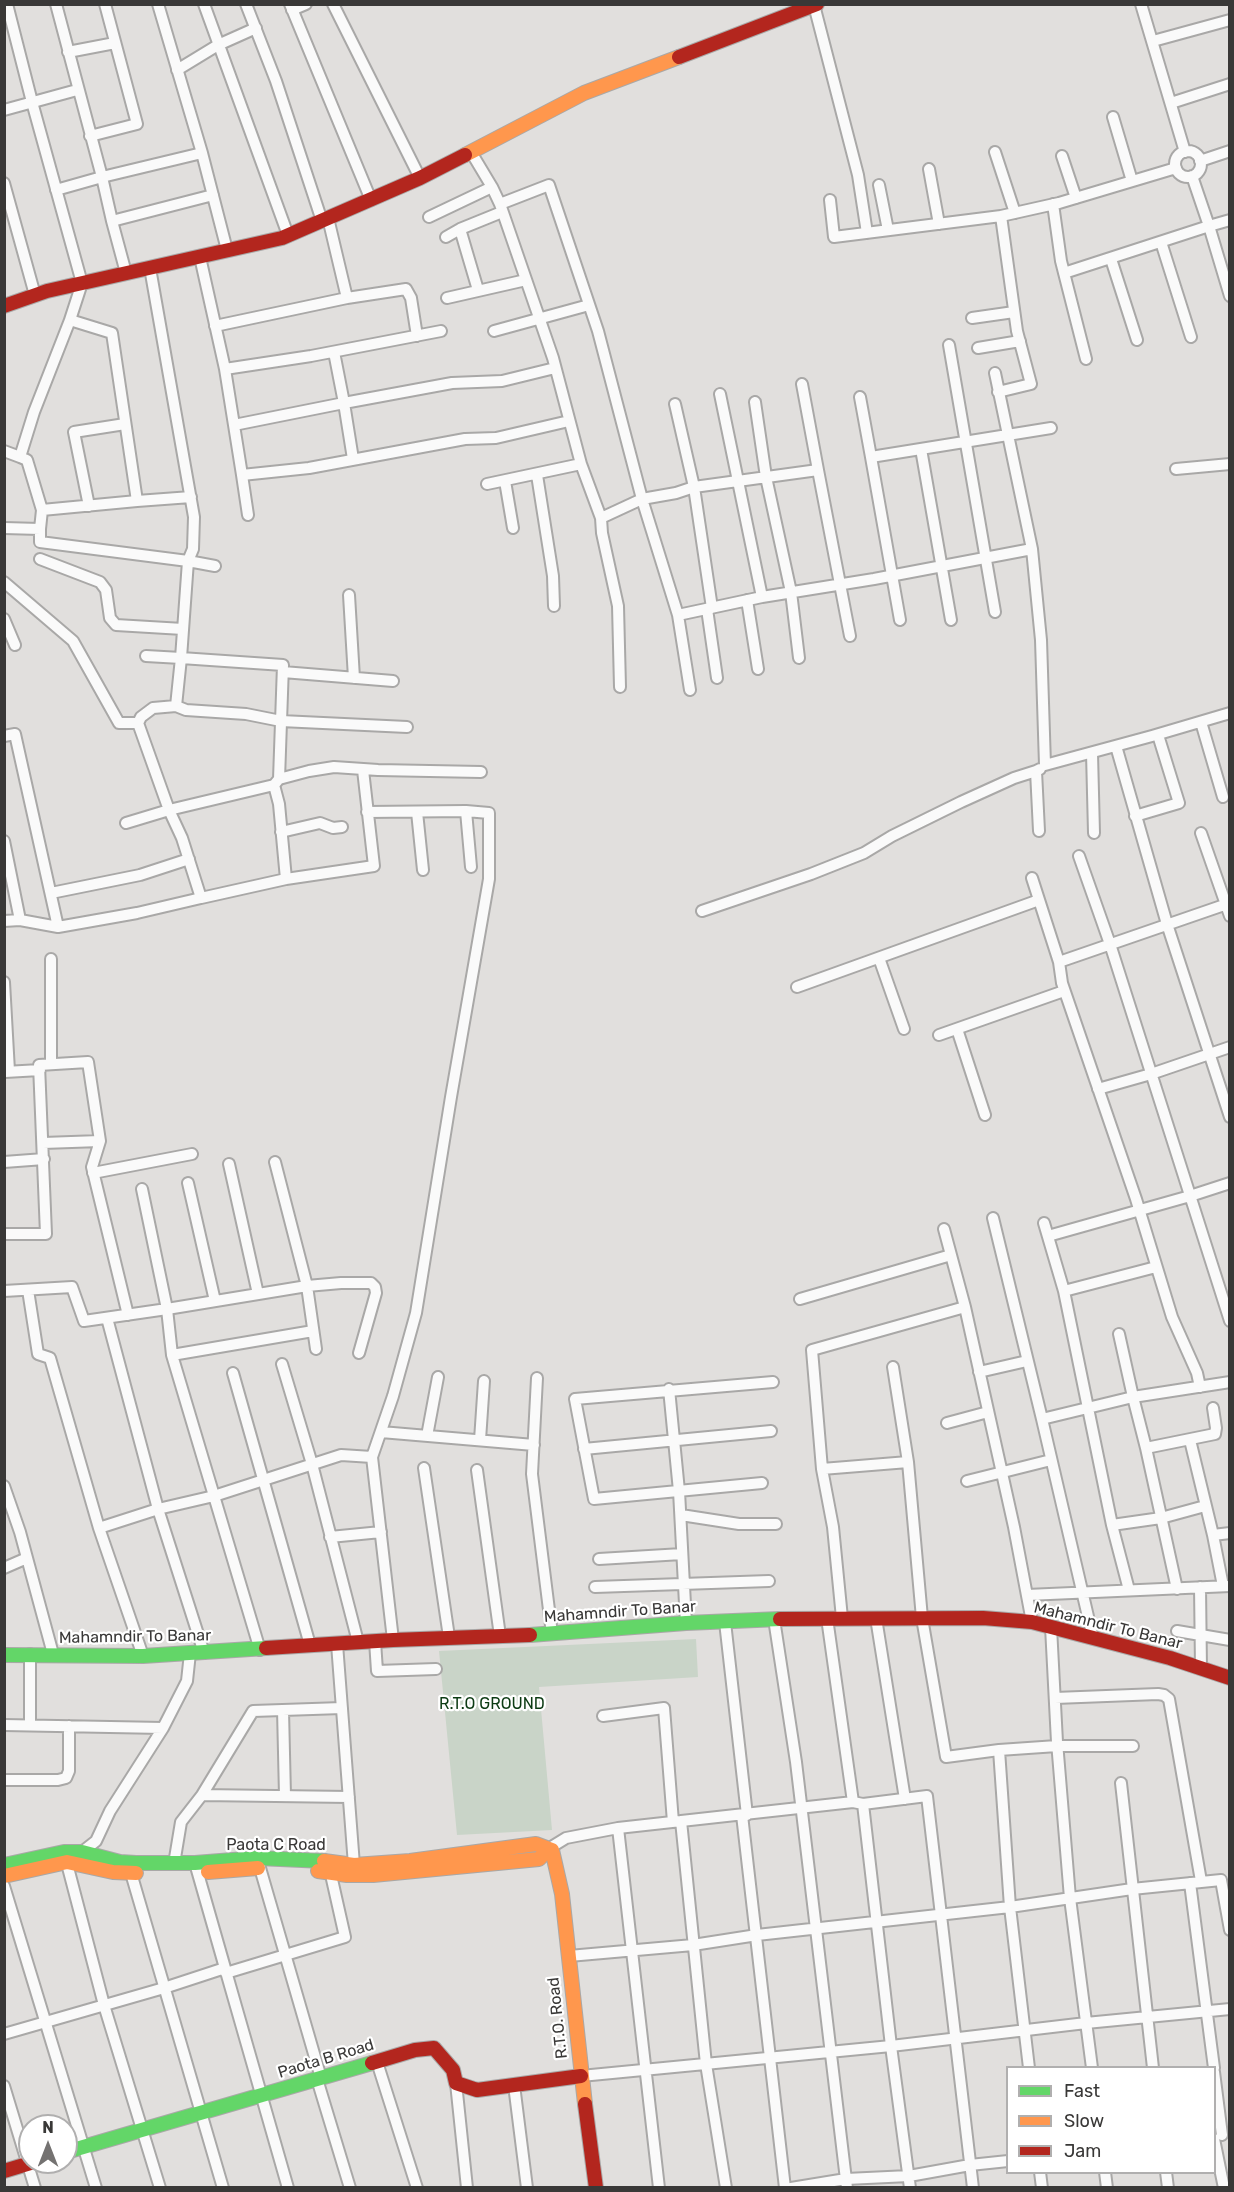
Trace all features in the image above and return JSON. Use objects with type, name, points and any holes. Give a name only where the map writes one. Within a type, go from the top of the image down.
[{"type":"street","points":[[7,4],[82,283],[34,412],[20,457]]},
{"type":"street","points":[[56,4],[126,273]]},
{"type":"street","points":[[90,136],[137,124],[105,4]]},
{"type":"street","points":[[158,4],[202,153],[227,250]]},
{"type":"street","points":[[204,4],[288,236]]},
{"type":"street","points":[[246,4],[325,220],[346,298]]},
{"type":"street","points":[[306,4],[291,8],[371,200]]},
{"type":"street","points":[[333,4],[420,178]]},
{"type":"street","points":[[1141,4],[1185,152]]},
{"type":"street","points":[[4,306],[82,283],[288,236],[420,178],[584,93],[815,5],[858,175],[867,233]]},
{"type":"street","points":[[1153,41],[1230,21]]},
{"type":"street","points":[[177,70],[218,45],[255,28]]},
{"type":"street","points":[[68,52],[115,43]]},
{"type":"street","points":[[1171,103],[1230,84]]},
{"type":"street","points":[[4,110],[77,90]]},
{"type":"street","points":[[1113,117],[1132,181]]},
{"type":"street","points":[[1200,161],[1230,151]]},
{"type":"street","points":[[471,152],[501,208],[555,368],[581,464],[601,518],[602,533],[618,606],[620,687]]},
{"type":"street","points":[[996,152],[1015,213]]},
{"type":"street","points":[[1185,152],[1196,154],[1200,161],[1198,172],[1192,176],[1180,174],[1176,168],[1176,160],[1185,152]]},
{"type":"street","points":[[56,190],[202,153]]},
{"type":"street","points":[[1062,156],[1076,198]]},
{"type":"street","points":[[830,200],[834,237],[1001,216],[1076,198],[1176,168]]},
{"type":"street","points":[[929,170],[939,224]]},
{"type":"street","points":[[1192,176],[1230,296]]},
{"type":"street","points":[[4,183],[35,295]]},
{"type":"street","points":[[446,237],[549,185],[598,331],[642,499],[678,615],[690,690]]},
{"type":"street","points":[[879,185],[888,230]]},
{"type":"street","points":[[429,217],[492,188]]},
{"type":"street","points":[[112,221],[213,195]]},
{"type":"street","points":[[1053,204],[1064,273],[1086,359]]},
{"type":"street","points":[[998,392],[1031,384],[1014,312],[1001,216]]},
{"type":"street","points":[[1064,273],[1230,220]]},
{"type":"street","points":[[460,229],[478,290]]},
{"type":"street","points":[[1161,242],[1191,337]]},
{"type":"street","points":[[200,256],[225,369],[248,515]]},
{"type":"street","points":[[1111,259],[1137,340]]},
{"type":"street","points":[[150,268],[194,517],[193,549],[188,561],[176,706]]},
{"type":"street","points":[[447,298],[526,280]]},
{"type":"street","points":[[216,326],[346,298],[406,289],[411,298],[417,336]]},
{"type":"street","points":[[494,331],[589,305]]},
{"type":"street","points":[[972,318],[1014,312]]},
{"type":"street","points":[[70,320],[112,333],[137,501]]},
{"type":"street","points":[[225,369],[334,352],[441,331]]},
{"type":"street","points":[[978,348],[1020,341]]},
{"type":"street","points":[[949,345],[995,612]]},
{"type":"street","points":[[334,352],[353,459]]},
{"type":"street","points":[[234,425],[452,383],[502,381],[555,368]]},
{"type":"street","points":[[995,373],[1032,549],[1041,640],[1039,831]]},
{"type":"street","points":[[802,384],[850,636]]},
{"type":"street","points":[[720,394],[762,597]]},
{"type":"street","points":[[860,397],[900,620]]},
{"type":"street","points":[[755,402],[765,477],[791,592],[799,658]]},
{"type":"street","points":[[675,404],[694,487],[717,678]]},
{"type":"street","points":[[242,476],[309,468],[465,439],[496,438],[569,421]]},
{"type":"street","points":[[89,506],[74,432],[125,424]]},
{"type":"street","points":[[871,457],[1051,428]]},
{"type":"street","points":[[921,449],[951,620]]},
{"type":"street","points":[[4,451],[27,460],[42,510],[40,542],[215,566]]},
{"type":"street","points":[[487,484],[581,464]]},
{"type":"street","points":[[1176,469],[1230,464]]},
{"type":"street","points":[[601,518],[642,499],[694,487],[818,470]]},
{"type":"street","points":[[537,475],[553,576],[554,606]]},
{"type":"street","points":[[505,481],[513,528]]},
{"type":"street","points":[[42,510],[191,497]]},
{"type":"street","points":[[4,528],[40,529]]},
{"type":"street","points":[[678,615],[762,597],[1032,549]]},
{"type":"street","points":[[40,559],[100,582],[106,590],[110,618],[116,625],[183,629]]},
{"type":"street","points":[[4,582],[73,641],[119,723],[138,723]]},
{"type":"street","points":[[349,596],[354,678]]},
{"type":"street","points":[[747,600],[758,669]]},
{"type":"street","points":[[4,619],[15,645]]},
{"type":"street","points":[[146,656],[283,665],[277,782],[286,879]]},
{"type":"street","points":[[283,672],[393,681]]},
{"type":"street","points":[[201,898],[189,859],[168,810],[138,723],[141,717],[153,708],[176,706],[186,710],[246,714],[281,721],[406,727]]},
{"type":"street","points":[[702,911],[864,853],[961,802],[1040,768],[1230,713]]},
{"type":"street","points":[[1201,722],[1223,797]]},
{"type":"street","points":[[4,736],[15,734],[58,927]]},
{"type":"street","points":[[1135,816],[1179,803],[1158,735]]},
{"type":"street","points":[[1116,746],[1167,924],[1230,1117]]},
{"type":"street","points":[[1092,753],[1094,833]]},
{"type":"street","points":[[126,823],[277,782],[309,771],[334,767],[350,766],[363,770],[481,772]]},
{"type":"street","points":[[4,921],[20,920],[58,927],[136,913],[286,879],[374,866],[363,770]]},
{"type":"street","points":[[367,812],[466,811],[489,813],[489,879],[416,1313],[372,1457],[393,1640]]},
{"type":"street","points":[[466,811],[471,867]]},
{"type":"street","points":[[417,812],[423,870]]},
{"type":"street","points":[[281,832],[320,823],[333,828],[342,827]]},
{"type":"street","points":[[1201,833],[1228,903],[1230,916]]},
{"type":"street","points":[[4,841],[20,920]]},
{"type":"street","points":[[1079,856],[1110,944],[1230,1321]]},
{"type":"street","points":[[51,893],[140,875],[189,859]]},
{"type":"street","points":[[1032,878],[1059,962],[1064,991],[1136,1199],[1172,1317],[1197,1372],[1200,1387]]},
{"type":"street","points":[[797,987],[1039,900]]},
{"type":"street","points":[[1059,962],[1228,903]]},
{"type":"street","points":[[879,958],[904,1029]]},
{"type":"street","points":[[51,959],[51,1064]]},
{"type":"street","points":[[4,982],[7,1071],[40,1070]]},
{"type":"street","points":[[939,1035],[1064,991]]},
{"type":"street","points":[[957,1029],[985,1115]]},
{"type":"street","points":[[1098,1089],[1230,1047]]},
{"type":"street","points":[[4,1234],[46,1234],[39,1065],[88,1062],[100,1141],[92,1167],[128,1315]]},
{"type":"street","points":[[44,1143],[100,1141]]},
{"type":"street","points":[[93,1173],[192,1154]]},
{"type":"street","points":[[4,1162],[44,1159]]},
{"type":"street","points":[[275,1161],[307,1286],[316,1349]]},
{"type":"street","points":[[229,1164],[258,1294]]},
{"type":"street","points":[[188,1183],[215,1301]]},
{"type":"street","points":[[1048,1236],[1230,1183]]},
{"type":"street","points":[[142,1189],[167,1309],[172,1355],[260,1650]]},
{"type":"street","points":[[993,1218],[1093,1638]]},
{"type":"street","points":[[1044,1223],[1064,1291],[1090,1407],[1112,1525],[1129,1590]]},
{"type":"street","points":[[944,1229],[965,1307],[1032,1622]]},
{"type":"street","points":[[800,1299],[951,1255]]},
{"type":"street","points":[[1064,1291],[1156,1267]]},
{"type":"street","points":[[4,1291],[72,1287],[84,1321],[307,1286],[371,1283],[376,1293],[359,1353]]},
{"type":"street","points":[[28,1290],[38,1354],[50,1358],[99,1528],[143,1656]]},
{"type":"street","points":[[842,1618],[833,1527],[822,1469],[812,1350],[965,1307]]},
{"type":"street","points":[[82,1852],[96,1841],[110,1811],[163,1728],[187,1681],[197,1653],[107,1318]]},
{"type":"street","points":[[172,1355],[313,1331]]},
{"type":"street","points":[[1119,1334],[1177,1588]]},
{"type":"street","points":[[979,1372],[1027,1361]]},
{"type":"street","points":[[282,1364],[312,1464],[358,1642]]},
{"type":"street","points":[[893,1367],[908,1462],[922,1618],[946,1757],[1057,1746],[1133,1746]]},
{"type":"street","points":[[233,1373],[310,1645]]},
{"type":"street","points":[[427,1436],[438,1377]]},
{"type":"street","points":[[537,1378],[532,1474],[552,1634]]},
{"type":"street","points":[[480,1440],[484,1382]]},
{"type":"street","points":[[762,1483],[594,1499],[575,1399],[669,1389],[773,1382]]},
{"type":"street","points":[[1042,1419],[1134,1397],[1230,1382]]},
{"type":"street","points":[[669,1389],[681,1515],[686,1623]]},
{"type":"street","points":[[1146,1448],[1215,1434],[1213,1408]]},
{"type":"street","points":[[947,1423],[988,1412]]},
{"type":"street","points":[[584,1449],[771,1431]]},
{"type":"street","points":[[381,1432],[534,1445]]},
{"type":"street","points":[[1027,1595],[1226,1586],[1190,1440]]},
{"type":"street","points":[[99,1528],[158,1509],[214,1496],[341,1455],[372,1457]]},
{"type":"street","points":[[967,1481],[1051,1460]]},
{"type":"street","points":[[822,1469],[908,1462]]},
{"type":"street","points":[[424,1468],[449,1637]]},
{"type":"street","points":[[477,1470],[500,1636]]},
{"type":"street","points":[[4,1486],[9,1512],[27,1558],[53,1654]]},
{"type":"street","points":[[1112,1525],[1161,1518],[1205,1506]]},
{"type":"street","points":[[681,1515],[739,1524],[777,1524]]},
{"type":"street","points":[[330,1537],[381,1532]]},
{"type":"street","points":[[1213,1535],[1230,1533]]},
{"type":"street","points":[[599,1558],[682,1554]]},
{"type":"street","points":[[4,1568],[27,1558]]},
{"type":"street","points":[[595,1587],[769,1581]]},
{"type":"street","points":[[1200,1587],[1202,1668]]},
{"type":"street","points":[[827,1618],[876,1922],[909,2182]]},
{"type":"street","points":[[876,1618],[905,1799]]},
{"type":"street","name":"Mahamndir To Banar","points":[[4,1655],[143,1656],[393,1640],[552,1634],[686,1623],[774,1619],[983,1618],[1032,1622],[1170,1658],[1230,1678]]},
{"type":"street","points":[[774,1619],[817,1929],[846,2183]]},
{"type":"street","points":[[725,1622],[769,2056],[785,2187]]},
{"type":"street","points":[[1051,1627],[1057,1746],[1070,1898],[1092,2066]]},
{"type":"street","points":[[1177,1631],[1230,1640]]},
{"type":"street","points":[[375,1641],[377,1671],[436,1669]]},
{"type":"street","points":[[337,1644],[354,1865]]},
{"type":"street","points":[[30,1654],[30,1725]]},
{"type":"street","points":[[1055,1698],[1158,1694],[1169,1699],[1195,1882],[1214,2066]]},
{"type":"street","points":[[174,1864],[181,1822],[202,1795],[253,1711],[342,1708]]},
{"type":"street","points":[[603,1716],[664,1708],[706,2064],[726,2187]]},
{"type":"street","points":[[283,1710],[285,1796]]},
{"type":"street","points":[[4,1725],[163,1728]]},
{"type":"street","points":[[4,1780],[66,1778],[69,1771],[69,1726]]},
{"type":"street","points":[[999,1750],[1011,1907],[1029,2066]]},
{"type":"street","points":[[1121,1783],[1153,2066]]},
{"type":"street","points":[[202,1795],[349,1797]]},
{"type":"street","points":[[4,2034],[345,1937],[329,1866],[360,1875],[539,1858],[566,1838],[618,1828],[927,1796],[974,2187]]},
{"type":"street","points":[[618,1828],[659,2187]]},
{"type":"street","name":"Paota C Road","points":[[4,1865],[65,1857],[82,1852],[120,1862],[174,1864],[196,1868],[259,1863],[354,1865],[410,1861],[536,1844],[550,1850]]},
{"type":"street","name":"R.T.O. Road","points":[[550,1850],[556,1861],[562,1894],[581,2076],[596,2187]]},
{"type":"street","points":[[65,1857],[104,2005],[160,2187]]},
{"type":"street","points":[[4,1876],[65,1857],[102,1870],[131,1873],[196,1868],[288,2187]]},
{"type":"street","points":[[259,1863],[350,2187]]},
{"type":"street","points":[[131,1873],[223,2187]]},
{"type":"street","points":[[569,1956],[693,1946],[757,1935],[941,1916],[1132,1889],[1226,1880],[1230,1930]]},
{"type":"street","points":[[4,1886],[96,2187]]},
{"type":"street","points":[[466,2187],[456,2083],[477,2090],[581,2076],[891,2046],[1086,2022],[1230,2009]]},
{"type":"street","name":"Paota B Road","points":[[78,2148],[415,2050],[434,2048],[453,2070],[456,2083]]},
{"type":"street","points":[[377,2062],[416,2186],[404,2187]]},
{"type":"street","points":[[514,2085],[526,2187]]},
{"type":"street","points":[[1216,2085],[1224,2187]]},
{"type":"street","points":[[4,2086],[18,2126]]},
{"type":"street","points":[[790,2187],[909,2182],[970,2165],[1006,2161]]},
{"type":"green space","name":"R.T.O GROUND","points":[[696,1639],[698,1677],[539,1687],[552,1830],[457,1835],[439,1651]]},
{"type":"traffic: fast","points":[[530,1635],[686,1623],[780,1619]]},
{"type":"traffic: fast","points":[[4,1655],[143,1656],[266,1648]]},
{"type":"traffic: fast","points":[[4,1865],[64,1852],[82,1852],[120,1862],[136,1863],[195,1863],[258,1858],[324,1861]]},
{"type":"traffic: fast","points":[[78,2149],[372,2063]]},
{"type":"traffic: slow","points":[[465,155],[584,93],[679,57]]},
{"type":"traffic: slow","points":[[324,1861],[354,1865],[410,1861],[536,1844],[552,1850],[562,1894],[585,2104]]},
{"type":"traffic: slow","points":[[318,1871],[347,1875],[373,1875],[539,1859],[547,1850]]},
{"type":"traffic: slow","points":[[4,1876],[67,1862],[113,1872],[136,1873]]},
{"type":"traffic: slow","points":[[208,1872],[258,1868]]},
{"type":"traffic: jam","points":[[679,57],[817,4]]},
{"type":"traffic: jam","points":[[4,306],[47,291],[282,238],[420,178],[465,155]]},
{"type":"traffic: jam","points":[[780,1619],[983,1618],[1032,1622],[1170,1658],[1230,1678]]},
{"type":"traffic: jam","points":[[266,1648],[530,1635]]},
{"type":"traffic: jam","points":[[372,2063],[415,2050],[434,2048],[453,2070],[456,2083],[477,2090],[581,2076]]},
{"type":"traffic: jam","points":[[585,2104],[596,2188]]},
{"type":"traffic: jam","points":[[4,2171],[18,2167]]}]
